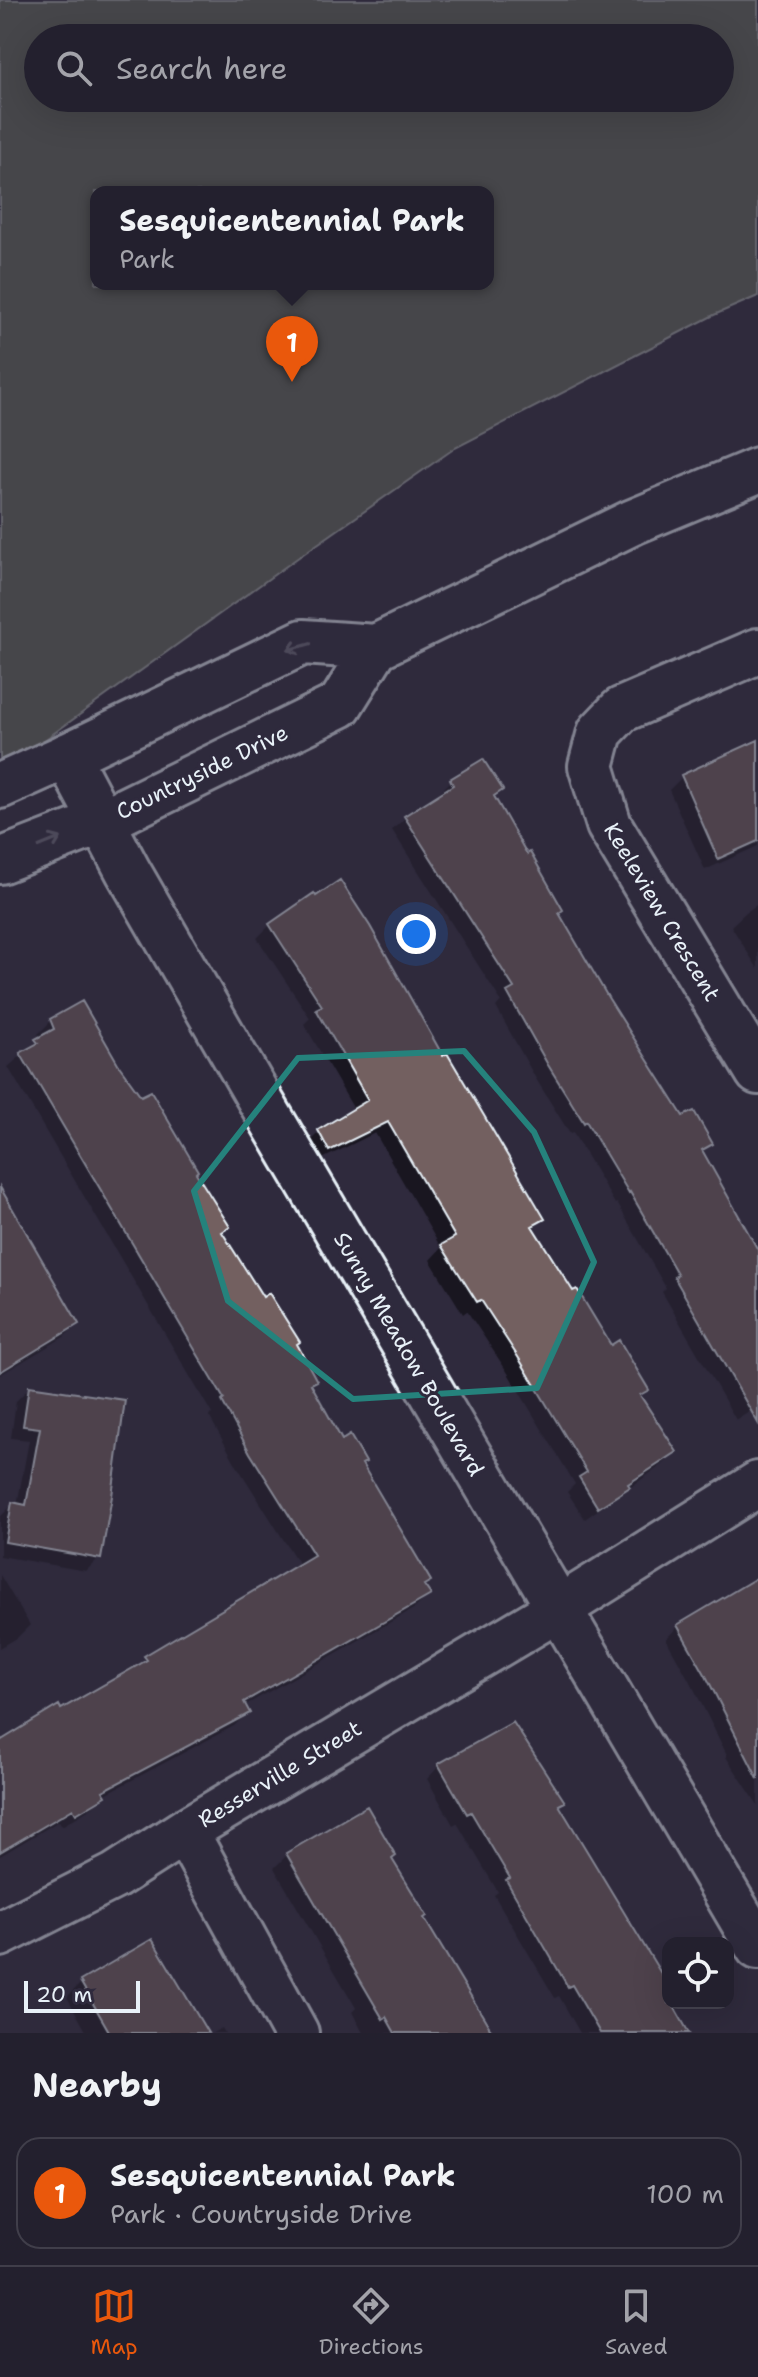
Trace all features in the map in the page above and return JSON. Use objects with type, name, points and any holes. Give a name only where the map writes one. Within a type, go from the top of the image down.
[{"type":"street","points":[[0,786],[303,642],[376,647],[633,522],[758,470]]},
{"type":"street","name":"Countryside Drive","points":[[0,861],[101,822],[340,705],[376,647]]},
{"type":"street","name":"Keeleview Crescent","points":[[758,651],[621,710],[600,732],[591,766],[609,825],[758,1072]]},
{"type":"street","name":"Sunny Meadow Boulevard","points":[[67,756],[101,822],[758,1947]]},
{"type":"street","name":"Resserville Street","points":[[0,1934],[115,1876],[185,1831],[558,1609],[758,1484]]},
{"type":"street","points":[[185,1831],[296,2033]]},
{"type":"highlighted area","points":[[464,1051],[534,1132],[594,1262],[537,1388],[353,1399],[228,1301],[194,1191],[298,1058]]},
{"type":"green space","points":[[0,0],[758,0],[758,296],[714,315],[455,448],[0,772]]},
{"type":"building","points":[[758,740],[758,841],[718,859],[681,775]]},
{"type":"building","points":[[483,759],[503,790],[494,796],[563,910],[559,913],[609,999],[683,1116],[694,1111],[713,1144],[702,1150],[758,1250],[758,1423],[674,1277],[678,1275],[630,1192],[548,1065],[507,992],[514,988],[404,816],[453,785],[450,779]]},
{"type":"building","points":[[340,880],[370,926],[443,1056],[447,1053],[545,1219],[532,1226],[573,1291],[577,1289],[611,1345],[619,1340],[649,1390],[640,1395],[677,1452],[598,1508],[579,1477],[587,1472],[518,1357],[481,1300],[477,1302],[441,1245],[455,1237],[388,1122],[329,1151],[318,1130],[368,1100],[316,1009],[322,1006],[269,924],[314,893],[316,896]]},
{"type":"building","points":[[82,1001],[120,1067],[141,1096],[151,1091],[230,1227],[222,1232],[263,1297],[269,1293],[300,1342],[297,1344],[317,1381],[311,1384],[342,1440],[350,1435],[366,1462],[362,1464],[431,1581],[424,1585],[431,1595],[244,1702],[250,1713],[103,1791],[106,1796],[76,1814],[73,1809],[0,1852],[0,1741],[59,1705],[61,1709],[147,1660],[144,1656],[314,1555],[250,1453],[222,1401],[224,1399],[20,1053],[38,1043],[35,1039],[54,1029],[50,1019]]},
{"type":"building","points":[[0,1187],[79,1324],[0,1372]]},
{"type":"building","points":[[29,1386],[125,1400],[101,1559],[5,1542],[12,1502],[26,1505],[40,1428],[23,1426]]},
{"type":"building","points":[[758,1577],[758,1779],[677,1625]]},
{"type":"building","points":[[513,1722],[565,1802],[559,1805],[662,1975],[662,2009],[675,2009],[689,2033],[600,2033],[572,1985],[568,1987],[506,1880],[510,1878],[438,1764]]},
{"type":"building","points":[[367,1806],[396,1856],[392,1859],[427,1916],[424,1918],[493,2033],[395,2033],[386,2017],[383,2019],[286,1853]]},
{"type":"building","points":[[152,1939],[208,2033],[110,2033],[80,1981]]},
{"type":"place","name":"Sesquicentennial Park","points":[[292,382]]}]
